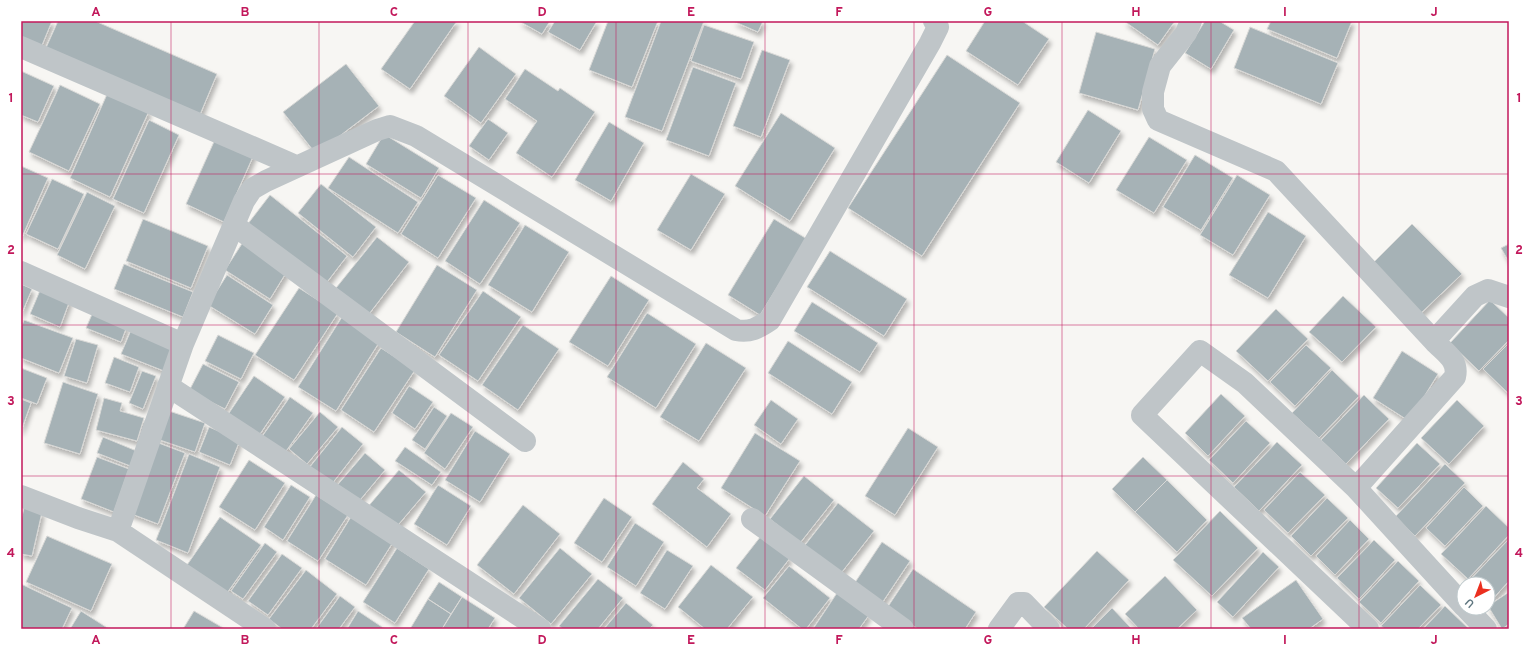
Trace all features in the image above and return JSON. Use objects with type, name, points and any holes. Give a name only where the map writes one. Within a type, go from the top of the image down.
[{"type":"street","points":[[118,531],[183,344],[244,201],[252,189],[296,166],[377,130],[390,126],[416,136],[736,330],[745,332],[757,328],[770,320],[930,43],[938,27],[934,21]]},
{"type":"street","points":[[1191,21],[1186,32],[1160,66],[1153,92],[1153,109],[1158,120],[1276,171],[1454,362],[1457,369],[1455,377],[1356,488]]},
{"type":"street","points":[[21,47],[296,166]]},
{"type":"street","points":[[234,225],[525,441]]},
{"type":"street","points":[[21,272],[183,344]]},
{"type":"street","points":[[1434,341],[1475,296],[1488,290],[1509,297]]},
{"type":"street","points":[[1368,629],[1142,415],[1200,351],[1245,383],[1356,488],[1456,597]]},
{"type":"street","points":[[168,386],[540,629]]},
{"type":"street","points":[[21,496],[78,518],[118,531],[265,629]]},
{"type":"street","points":[[752,519],[903,629]]},
{"type":"street","points":[[999,629],[1018,603],[1024,603],[1049,629]]},
{"type":"street","points":[[1474,616],[1486,629]]},
{"type":"building","points":[[21,21],[52,21],[40,50],[21,42]]},
{"type":"building","points":[[58,21],[95,21],[217,74],[199,117],[45,50]]},
{"type":"building","points":[[415,21],[457,21],[410,89],[381,69]]},
{"type":"building","points":[[519,21],[550,21],[542,34]]},
{"type":"building","points":[[555,21],[597,21],[580,50],[548,32]]},
{"type":"building","points":[[608,21],[658,21],[632,87],[589,70]]},
{"type":"building","points":[[661,21],[704,21],[662,131],[625,117]]},
{"type":"building","points":[[733,21],[763,21],[758,32]]},
{"type":"building","points":[[985,21],[1022,21],[1049,39],[1018,85],[966,51]]},
{"type":"building","points":[[1124,21],[1175,21],[1158,45]]},
{"type":"building","points":[[1205,21],[1219,21],[1234,30],[1211,69],[1185,53]]},
{"type":"building","points":[[1271,21],[1352,21],[1337,58],[1267,29]]},
{"type":"building","points":[[704,25],[754,42],[741,79],[691,61]]},
{"type":"building","points":[[1250,27],[1338,63],[1321,104],[1234,68]]},
{"type":"building","points":[[1096,32],[1155,49],[1138,110],[1079,93]]},
{"type":"building","points":[[479,47],[516,74],[481,123],[444,96]]},
{"type":"building","points":[[762,50],[790,60],[761,137],[733,126]]},
{"type":"building","points":[[947,55],[1020,103],[922,256],[848,208]]},
{"type":"building","points":[[346,64],[379,106],[316,154],[283,112]]},
{"type":"building","points":[[693,67],[736,83],[709,156],[666,140]]},
{"type":"building","points":[[525,69],[558,91],[560,88],[595,112],[552,177],[516,153],[537,121],[505,99]]},
{"type":"building","points":[[21,71],[54,86],[38,122],[21,115]]},
{"type":"building","points":[[60,85],[100,104],[69,171],[29,152]]},
{"type":"building","points":[[108,92],[149,111],[110,197],[70,178]]},
{"type":"building","points":[[1088,110],[1121,131],[1089,183],[1056,162]]},
{"type":"building","points":[[781,113],[835,148],[790,221],[735,186]]},
{"type":"building","points":[[488,119],[508,133],[489,160],[469,146]]},
{"type":"building","points":[[149,120],[179,135],[144,213],[113,199]]},
{"type":"building","points":[[609,122],[644,143],[611,201],[575,180]]},
{"type":"building","points":[[384,134],[439,168],[421,198],[366,164]]},
{"type":"building","points":[[217,135],[255,152],[224,222],[186,204]]},
{"type":"building","points":[[1149,137],[1187,160],[1154,213],[1116,190]]},
{"type":"building","points":[[1195,155],[1233,178],[1201,230],[1163,207]]},
{"type":"building","points":[[349,157],[418,202],[398,233],[328,188]]},
{"type":"building","points":[[21,166],[48,178],[22,237],[21,236]]},
{"type":"building","points":[[691,174],[725,194],[691,250],[657,230]]},
{"type":"building","points":[[438,175],[476,198],[438,258],[401,234]]},
{"type":"building","points":[[1237,175],[1270,195],[1233,255],[1200,235]]},
{"type":"building","points":[[52,179],[84,194],[58,249],[26,234]]},
{"type":"building","points":[[321,184],[376,227],[353,257],[298,213]]},
{"type":"building","points":[[87,192],[115,206],[85,269],[57,255]]},
{"type":"building","points":[[270,195],[347,256],[324,286],[247,225]]},
{"type":"building","points":[[484,200],[520,223],[480,284],[445,261]]},
{"type":"building","points":[[1268,212],[1306,236],[1268,298],[1229,275]]},
{"type":"building","points":[[143,219],[208,246],[191,288],[126,261]]},
{"type":"building","points":[[774,219],[807,239],[760,315],[728,295]]},
{"type":"building","points":[[1412,224],[1462,274],[1420,314],[1372,264]]},
{"type":"building","points":[[525,225],[569,252],[532,312],[488,285]]},
{"type":"building","points":[[377,237],[409,262],[369,314],[336,288]]},
{"type":"building","points":[[245,239],[289,268],[270,299],[225,270]]},
{"type":"building","points":[[1509,244],[1509,262],[1501,248]]},
{"type":"building","points":[[830,251],[907,299],[884,336],[807,287]]},
{"type":"building","points":[[124,264],[193,292],[183,317],[114,289]]},
{"type":"building","points":[[437,265],[477,290],[435,357],[396,332]]},
{"type":"building","points":[[227,275],[273,305],[255,334],[208,305]]},
{"type":"building","points":[[611,276],[649,300],[608,366],[569,342]]},
{"type":"building","points":[[21,284],[32,289],[21,315]]},
{"type":"building","points":[[41,288],[70,300],[60,327],[30,314]]},
{"type":"building","points":[[299,288],[338,313],[294,380],[255,355]]},
{"type":"building","points":[[483,291],[521,317],[478,381],[439,355]]},
{"type":"building","points":[[1343,296],[1376,327],[1342,362],[1309,332]]},
{"type":"building","points":[[1490,300],[1509,318],[1509,340],[1479,371],[1450,343]]},
{"type":"building","points":[[812,302],[878,343],[860,372],[794,331]]},
{"type":"building","points":[[1276,309],[1308,339],[1268,381],[1236,351]]},
{"type":"building","points":[[93,312],[127,326],[121,342],[86,328]]},
{"type":"building","points":[[647,313],[696,344],[656,408],[607,377]]},
{"type":"building","points":[[342,317],[380,341],[336,411],[298,387]]},
{"type":"building","points":[[24,320],[73,338],[59,373],[21,358],[21,328]]},
{"type":"building","points":[[523,325],[559,349],[518,410],[482,385]]},
{"type":"building","points":[[131,330],[173,347],[164,371],[121,354]]},
{"type":"building","points":[[218,335],[254,353],[241,379],[205,361]]},
{"type":"building","points":[[76,339],[98,345],[87,383],[64,376]]},
{"type":"building","points":[[788,341],[852,382],[832,414],[768,373]]},
{"type":"building","points":[[706,343],[746,368],[699,441],[660,417]]},
{"type":"building","points":[[1509,343],[1509,392],[1508,393],[1483,369]]},
{"type":"building","points":[[1306,345],[1331,368],[1295,406],[1270,382]]},
{"type":"building","points":[[381,348],[415,370],[374,432],[341,410]]},
{"type":"building","points":[[1402,351],[1438,374],[1409,421],[1373,398]]},
{"type":"building","points":[[114,357],[139,367],[130,392],[105,383]]},
{"type":"building","points":[[203,364],[239,382],[225,409],[189,391]]},
{"type":"building","points":[[21,368],[47,378],[37,404],[21,398]]},
{"type":"building","points":[[1332,370],[1359,396],[1319,438],[1292,413]]},
{"type":"building","points":[[142,371],[156,376],[143,409],[129,403]]},
{"type":"building","points":[[254,376],[285,397],[258,437],[227,416]]},
{"type":"building","points":[[63,382],[98,394],[80,454],[44,443]]},
{"type":"building","points":[[409,386],[433,402],[415,429],[392,413]]},
{"type":"building","points":[[1221,394],[1245,416],[1208,456],[1185,433]]},
{"type":"building","points":[[1364,395],[1389,419],[1346,464],[1321,440]]},
{"type":"building","points":[[290,397],[313,413],[284,454],[261,438]]},
{"type":"building","points":[[104,398],[122,403],[120,411],[144,418],[137,441],[96,430]]},
{"type":"building","points":[[21,399],[31,403],[21,431]]},
{"type":"building","points":[[771,400],[798,419],[781,444],[754,425]]},
{"type":"building","points":[[1457,400],[1484,426],[1449,464],[1421,438]]},
{"type":"building","points":[[434,407],[447,416],[425,449],[412,440]]},
{"type":"building","points":[[166,410],[205,423],[195,452],[157,439]]},
{"type":"building","points":[[320,412],[338,427],[307,464],[289,449]]},
{"type":"building","points":[[451,413],[473,427],[445,469],[424,453]]},
{"type":"building","points":[[1246,421],[1270,443],[1233,483],[1209,460]]},
{"type":"building","points":[[209,427],[240,440],[230,465],[199,452]]},
{"type":"building","points":[[342,427],[363,444],[331,485],[309,468]]},
{"type":"building","points":[[908,428],[938,447],[895,515],[865,496]]},
{"type":"building","points":[[475,431],[510,454],[480,502],[445,480]]},
{"type":"building","points":[[755,433],[800,461],[765,516],[721,488]]},
{"type":"building","points":[[103,437],[139,452],[133,467],[97,453]]},
{"type":"building","points":[[156,442],[185,453],[158,524],[129,513]]},
{"type":"building","points":[[1277,442],[1302,465],[1259,511],[1234,487]]},
{"type":"building","points":[[1417,443],[1440,464],[1398,508],[1376,488]]},
{"type":"building","points":[[405,447],[441,472],[432,485],[395,461]]},
{"type":"building","points":[[365,453],[385,470],[355,506],[334,489]]},
{"type":"building","points":[[189,454],[220,467],[188,553],[156,540]]},
{"type":"building","points":[[97,457],[129,469],[114,512],[81,499]]},
{"type":"building","points":[[1143,457],[1167,480],[1135,512],[1112,489]]},
{"type":"building","points":[[249,460],[285,483],[255,530],[219,507]]},
{"type":"building","points":[[683,462],[704,479],[697,488],[731,514],[707,547],[652,504]]},
{"type":"building","points":[[1445,464],[1465,483],[1415,536],[1395,517]]},
{"type":"building","points":[[399,470],[426,492],[393,531],[366,509]]},
{"type":"building","points":[[1300,472],[1325,495],[1288,533],[1264,510]]},
{"type":"building","points":[[804,476],[834,500],[800,543],[770,519]]},
{"type":"building","points":[[1167,480],[1207,520],[1177,552],[1135,512]]},
{"type":"building","points":[[291,485],[310,497],[283,540],[264,527]]},
{"type":"building","points":[[438,485],[471,506],[447,545],[414,524]]},
{"type":"building","points":[[1464,487],[1483,506],[1445,546],[1426,528]]},
{"type":"building","points":[[316,495],[348,515],[318,561],[287,541]]},
{"type":"building","points":[[604,498],[632,517],[602,562],[574,543]]},
{"type":"building","points":[[1327,498],[1348,518],[1311,556],[1291,536]]},
{"type":"building","points":[[838,503],[874,531],[838,577],[802,549]]},
{"type":"building","points":[[523,505],[560,534],[514,594],[477,565]]},
{"type":"building","points":[[1486,506],[1509,528],[1509,535],[1471,576],[1465,576],[1441,554]]},
{"type":"building","points":[[24,508],[42,512],[32,556],[21,554],[21,521]]},
{"type":"building","points":[[1220,511],[1258,548],[1212,596],[1173,560]]},
{"type":"building","points":[[354,512],[395,539],[366,585],[325,559]]},
{"type":"building","points":[[220,517],[261,545],[227,593],[187,565]]},
{"type":"building","points":[[1350,520],[1369,539],[1335,575],[1316,556]]},
{"type":"building","points":[[635,523],[664,542],[636,586],[607,567]]},
{"type":"building","points":[[47,536],[112,564],[91,611],[26,582]]},
{"type":"building","points":[[761,536],[790,558],[765,590],[736,568]]},
{"type":"building","points":[[1509,539],[1509,581],[1496,595],[1496,576],[1474,576]]},
{"type":"building","points":[[1374,540],[1395,560],[1359,599],[1337,578]]},
{"type":"building","points":[[882,542],[910,561],[880,606],[852,587]]},
{"type":"building","points":[[265,543],[277,552],[243,599],[231,591]]},
{"type":"building","points":[[397,548],[429,569],[395,623],[363,602]]},
{"type":"building","points":[[560,548],[592,574],[551,624],[519,598]]},
{"type":"building","points":[[667,550],[693,566],[665,609],[640,593]]},
{"type":"building","points":[[1097,551],[1129,580],[1084,629],[1068,629],[1044,607]]},
{"type":"building","points":[[1263,552],[1279,567],[1233,617],[1217,602]]},
{"type":"building","points":[[282,554],[302,568],[268,615],[248,601]]},
{"type":"building","points":[[1398,561],[1419,581],[1381,623],[1359,602]]},
{"type":"building","points":[[711,565],[753,597],[727,629],[705,629],[678,607]]},
{"type":"building","points":[[789,566],[830,598],[806,629],[802,629],[763,598]]},
{"type":"building","points":[[913,569],[976,612],[965,629],[918,629],[887,608]]},
{"type":"building","points":[[306,570],[337,594],[311,629],[282,629],[269,619]]},
{"type":"building","points":[[1165,576],[1197,610],[1177,629],[1139,629],[1125,614]]},
{"type":"building","points":[[598,579],[623,598],[598,629],[563,629],[559,626]]},
{"type":"building","points":[[1296,580],[1323,619],[1309,629],[1251,629],[1242,618]]},
{"type":"building","points":[[439,582],[462,597],[451,614],[428,599]]},
{"type":"building","points":[[21,584],[72,608],[62,629],[21,629]]},
{"type":"building","points":[[1420,585],[1441,605],[1418,629],[1385,629],[1381,626]]},
{"type":"building","points":[[1509,592],[1509,624],[1502,629],[1494,616],[1496,616],[1496,601]]},
{"type":"building","points":[[837,593],[869,615],[859,629],[813,629]]},
{"type":"building","points":[[340,596],[355,607],[339,629],[316,629]]},
{"type":"building","points":[[462,597],[495,618],[488,629],[442,629]]},
{"type":"building","points":[[428,599],[451,614],[442,629],[410,629]]},
{"type":"building","points":[[626,603],[653,625],[649,629],[604,629]]},
{"type":"building","points":[[1445,606],[1469,629],[1423,629]]},
{"type":"building","points":[[1112,608],[1131,628],[1091,629]]},
{"type":"building","points":[[81,611],[109,629],[70,629]]},
{"type":"building","points":[[194,611],[225,629],[183,629]]},
{"type":"building","points":[[358,611],[385,629],[347,629]]}]
